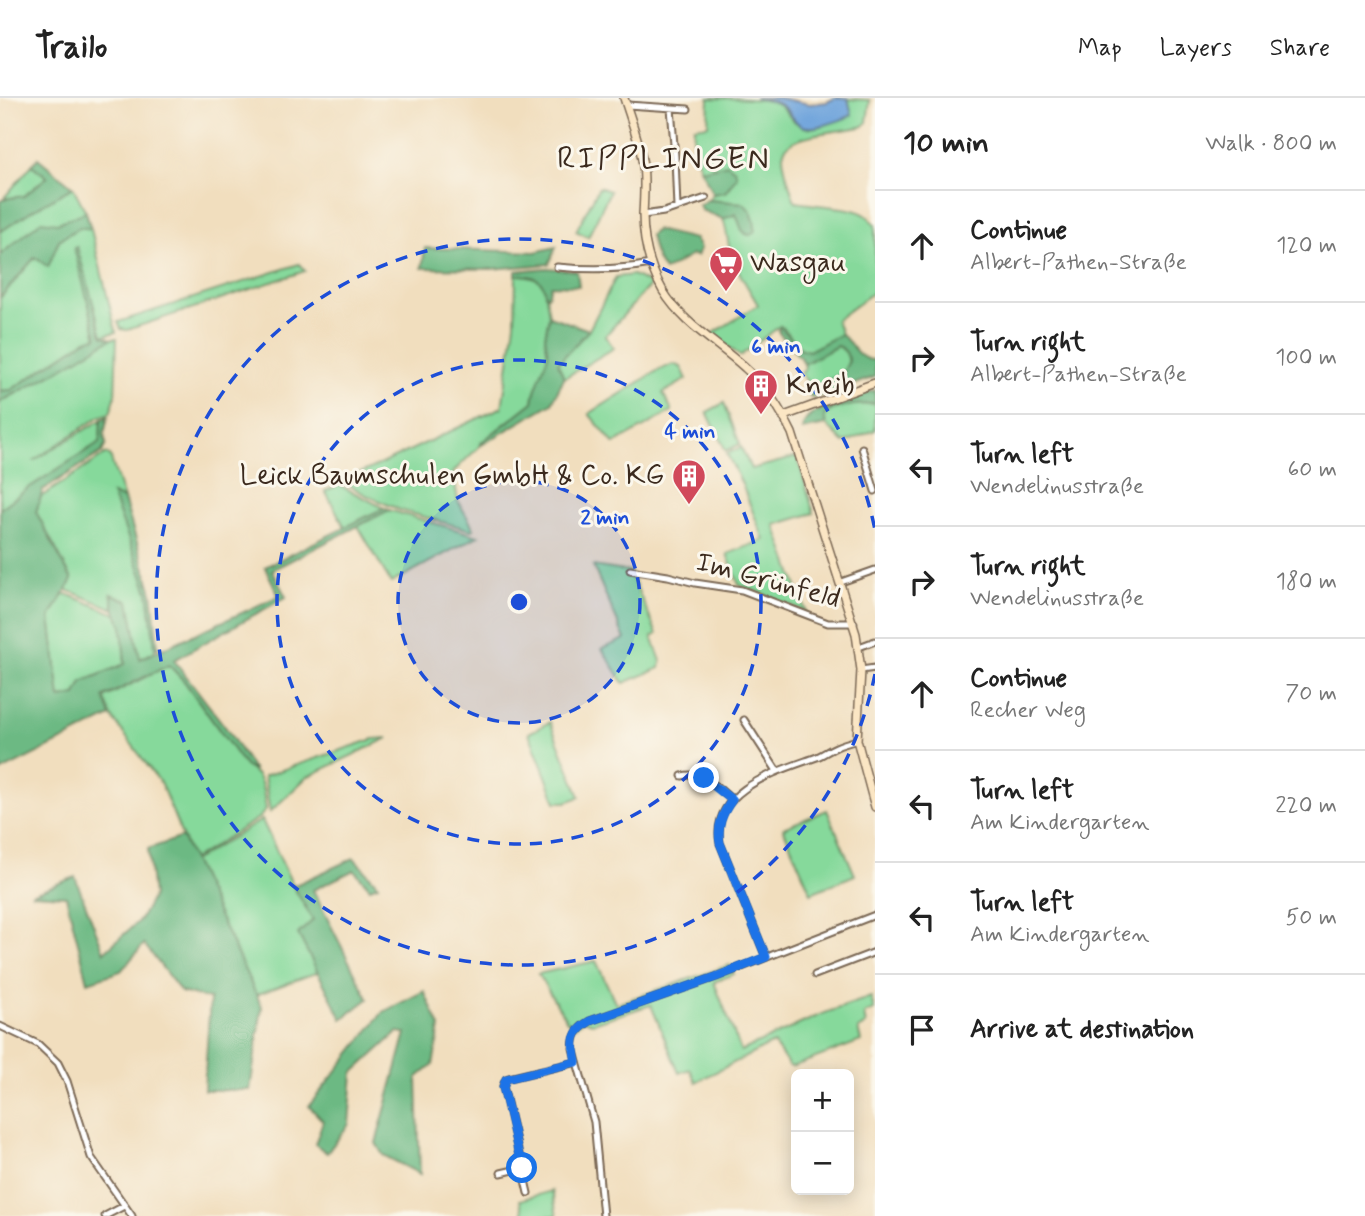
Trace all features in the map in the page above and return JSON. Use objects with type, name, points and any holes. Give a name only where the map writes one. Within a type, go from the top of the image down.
[{"type":"main road","points":[[626,102],[643,166],[645,234],[651,264],[664,292],[699,331],[755,377],[769,393],[792,433],[841,582],[859,647],[861,670],[857,740],[875,807]]},
{"type":"main road","points":[[784,416],[875,383]]},
{"type":"street","points":[[626,102],[688,109]]},
{"type":"street","points":[[671,108],[677,208]]},
{"type":"street","points":[[643,215],[706,198]]},
{"type":"street","points":[[557,267],[609,270],[651,264]]},
{"type":"street","points":[[862,448],[875,491]]},
{"type":"street","name":"Im Grünfeld","points":[[630,570],[742,590],[828,623],[853,623]]},
{"type":"street","points":[[841,582],[875,570]]},
{"type":"street","points":[[859,647],[875,641]]},
{"type":"street","points":[[861,670],[875,668]]},
{"type":"street","points":[[744,720],[777,771]]},
{"type":"street","points":[[766,957],[720,843],[720,821],[732,800],[758,781],[777,771],[827,753],[837,746],[857,740]]},
{"type":"street","points":[[682,776],[704,778],[732,800]]},
{"type":"street","points":[[603,1216],[594,1122],[573,1048],[576,1034],[582,1026],[875,915]]},
{"type":"street","points":[[815,975],[875,952]]},
{"type":"street","points":[[2,1027],[38,1044],[58,1063],[67,1081],[91,1157],[132,1216]]},
{"type":"street","points":[[528,1193],[504,1083],[509,1078],[576,1062]]},
{"type":"street","points":[[501,1174],[522,1168]]},
{"type":"street","points":[[105,1216],[124,1206]]},
{"type":"green space","points":[[709,98],[775,102],[794,121],[809,128],[851,115],[848,99],[870,100],[864,126],[805,137],[786,147],[783,155],[789,183],[797,202],[853,210],[867,216],[875,225],[875,291],[836,320],[841,334],[809,352],[801,349],[780,326],[740,356],[712,334],[758,305],[733,259],[723,219],[736,214],[742,230],[750,235],[750,213],[742,203],[708,200],[713,194],[725,192],[730,186],[714,166],[701,170],[693,148],[694,127],[708,125]]},
{"type":"green space","points":[[38,158],[73,187],[0,232],[0,202],[3,199],[24,196],[47,177],[32,165]]},
{"type":"green space","points":[[727,164],[735,170],[737,176],[725,192],[713,194],[701,170]]},
{"type":"green space","points":[[32,165],[47,177],[24,196],[3,199]]},
{"type":"green space","points":[[73,187],[86,212],[58,223],[0,255],[0,232]]},
{"type":"green space","points":[[599,187],[610,191],[588,237],[576,231]]},
{"type":"green space","points":[[708,200],[742,203],[752,215],[755,231],[750,235],[746,234],[736,214],[723,219],[701,210],[699,205]]},
{"type":"green space","points":[[86,212],[91,229],[80,227],[59,240],[48,267],[35,257],[0,298],[0,255],[41,221],[58,223]]},
{"type":"green space","points":[[80,227],[91,229],[116,332],[102,336],[75,248],[97,337],[86,340],[11,390],[0,391],[0,298],[35,257],[48,266],[59,240]]},
{"type":"green space","points":[[656,230],[695,239],[700,248],[697,256],[692,255],[664,271],[656,258],[650,235]]},
{"type":"green space","points":[[77,247],[102,335],[111,339],[0,402],[0,391],[11,390],[86,340],[97,337],[74,248]]},
{"type":"green space","points":[[556,247],[549,264],[491,269],[422,268],[425,248],[535,252]]},
{"type":"green space","points":[[299,264],[305,271],[127,330],[121,329],[118,322]]},
{"type":"green space","points":[[547,268],[577,271],[579,286],[551,285],[548,296],[545,295],[540,281],[516,275],[516,271]]},
{"type":"green space","points":[[516,275],[529,275],[541,281],[545,289],[549,316],[545,337],[549,355],[533,402],[482,442],[453,472],[458,501],[474,529],[400,510],[342,481],[502,407],[515,324]]},
{"type":"green space","points":[[633,275],[651,284],[605,336],[614,348],[564,378],[557,363],[589,330],[616,277]]},
{"type":"green space","points":[[549,316],[589,330],[558,363],[564,378],[552,403],[480,446],[533,402],[548,355],[545,337]]},
{"type":"green space","points":[[780,326],[801,349],[809,351],[841,334],[860,355],[875,360],[875,377],[811,397],[809,390],[842,374],[849,361],[847,356],[844,350],[837,346],[804,364],[779,333]]},
{"type":"green space","points":[[117,338],[115,398],[110,413],[99,417],[33,461],[101,420],[100,442],[0,509],[0,402]]},
{"type":"green space","points":[[837,346],[844,350],[848,364],[836,377],[812,388],[801,374],[805,368],[804,364]]},
{"type":"green space","points":[[673,364],[681,367],[687,379],[663,393],[672,411],[614,444],[589,414],[657,371]]},
{"type":"green space","points":[[875,390],[875,403],[834,409],[824,416],[826,425],[802,430],[806,420],[819,410]]},
{"type":"green space","points":[[724,403],[740,444],[726,451],[707,412]]},
{"type":"green space","points":[[875,403],[875,430],[844,443],[826,425],[824,416],[834,409]]},
{"type":"green space","points":[[108,416],[104,434],[106,444],[102,452],[43,490],[36,512],[72,580],[50,617],[60,698],[76,695],[82,682],[125,664],[122,626],[111,594],[129,601],[140,659],[279,596],[265,567],[384,508],[389,510],[272,570],[286,597],[174,660],[226,728],[254,771],[245,766],[184,681],[169,665],[104,697],[111,716],[0,772],[0,509],[100,442],[101,420]]},
{"type":"green space","points":[[741,447],[751,469],[797,457],[814,513],[775,525],[806,612],[739,585],[727,554],[764,540],[727,454]]},
{"type":"green space","points":[[106,454],[110,456],[124,499],[113,495],[148,592],[155,648],[154,652],[140,659],[112,595],[114,609],[67,590],[72,579],[36,512],[41,497]]},
{"type":"green space","points":[[339,485],[384,508],[345,527],[325,491]]},
{"type":"green space","points":[[112,494],[124,499],[152,593],[158,648],[155,648],[148,592]]},
{"type":"green space","points":[[389,510],[478,536],[391,583],[358,526]]},
{"type":"green space","points":[[593,566],[630,572],[657,634],[652,637],[661,661],[660,668],[624,683],[602,649],[625,639]]},
{"type":"green space","points":[[64,593],[116,614],[122,626],[125,664],[82,682],[76,695],[60,698],[50,617]]},
{"type":"green space","points":[[169,665],[184,681],[245,766],[259,779],[266,809],[260,817],[192,860],[161,784],[111,716],[104,698]]},
{"type":"green space","points":[[550,722],[580,797],[566,802],[556,802],[529,733]]},
{"type":"green space","points":[[388,738],[307,777],[270,812],[264,776],[374,739]]},
{"type":"green space","points":[[827,810],[855,875],[811,893],[783,828]]},
{"type":"green space","points":[[262,820],[293,886],[314,920],[300,933],[318,972],[256,995],[193,861]]},
{"type":"green space","points":[[182,837],[262,1007],[250,1090],[204,1090],[210,999],[181,992],[144,944],[121,971],[88,982],[66,896],[31,894],[75,877],[104,952],[140,920],[153,896],[148,849]]},
{"type":"green space","points":[[354,858],[378,885],[370,888],[354,870],[313,890],[368,999],[342,1019],[298,934],[313,920],[293,886]]},
{"type":"green space","points":[[596,961],[616,1004],[730,965],[734,974],[714,982],[741,1051],[822,1014],[871,997],[874,1010],[864,1014],[866,1025],[858,1029],[861,1041],[792,1067],[773,1043],[696,1082],[690,1069],[679,1073],[651,1005],[592,1023],[583,1020],[575,1027],[567,1021],[538,974]]},
{"type":"green space","points":[[424,991],[440,1027],[433,1065],[417,1078],[420,1174],[383,1155],[376,1143],[406,1033],[398,1032],[353,1073],[349,1124],[327,1153],[315,1144],[323,1121],[309,1106],[383,1012]]},
{"type":"green space","points":[[552,1191],[557,1216],[524,1216],[520,1200]]},
{"type":"water","points":[[755,98],[778,98],[810,104],[848,98],[852,115],[825,125],[806,127],[796,122],[777,103]]},
{"type":"place","name":"Wasgau","points":[[726,293]]},
{"type":"place","name":"Kneib","points":[[761,416]]},
{"type":"place","name":"Leick Baumschulen GmbH & Co. KG","points":[[689,506]]},
{"type":"district","name":"RIPPLINGEN","points":[[664,159]]},
{"type":"route","points":[[522,1168],[503,1087],[506,1079],[576,1062],[573,1041],[578,1030],[590,1021],[766,957],[720,843],[720,821],[732,800],[704,778]]}]
